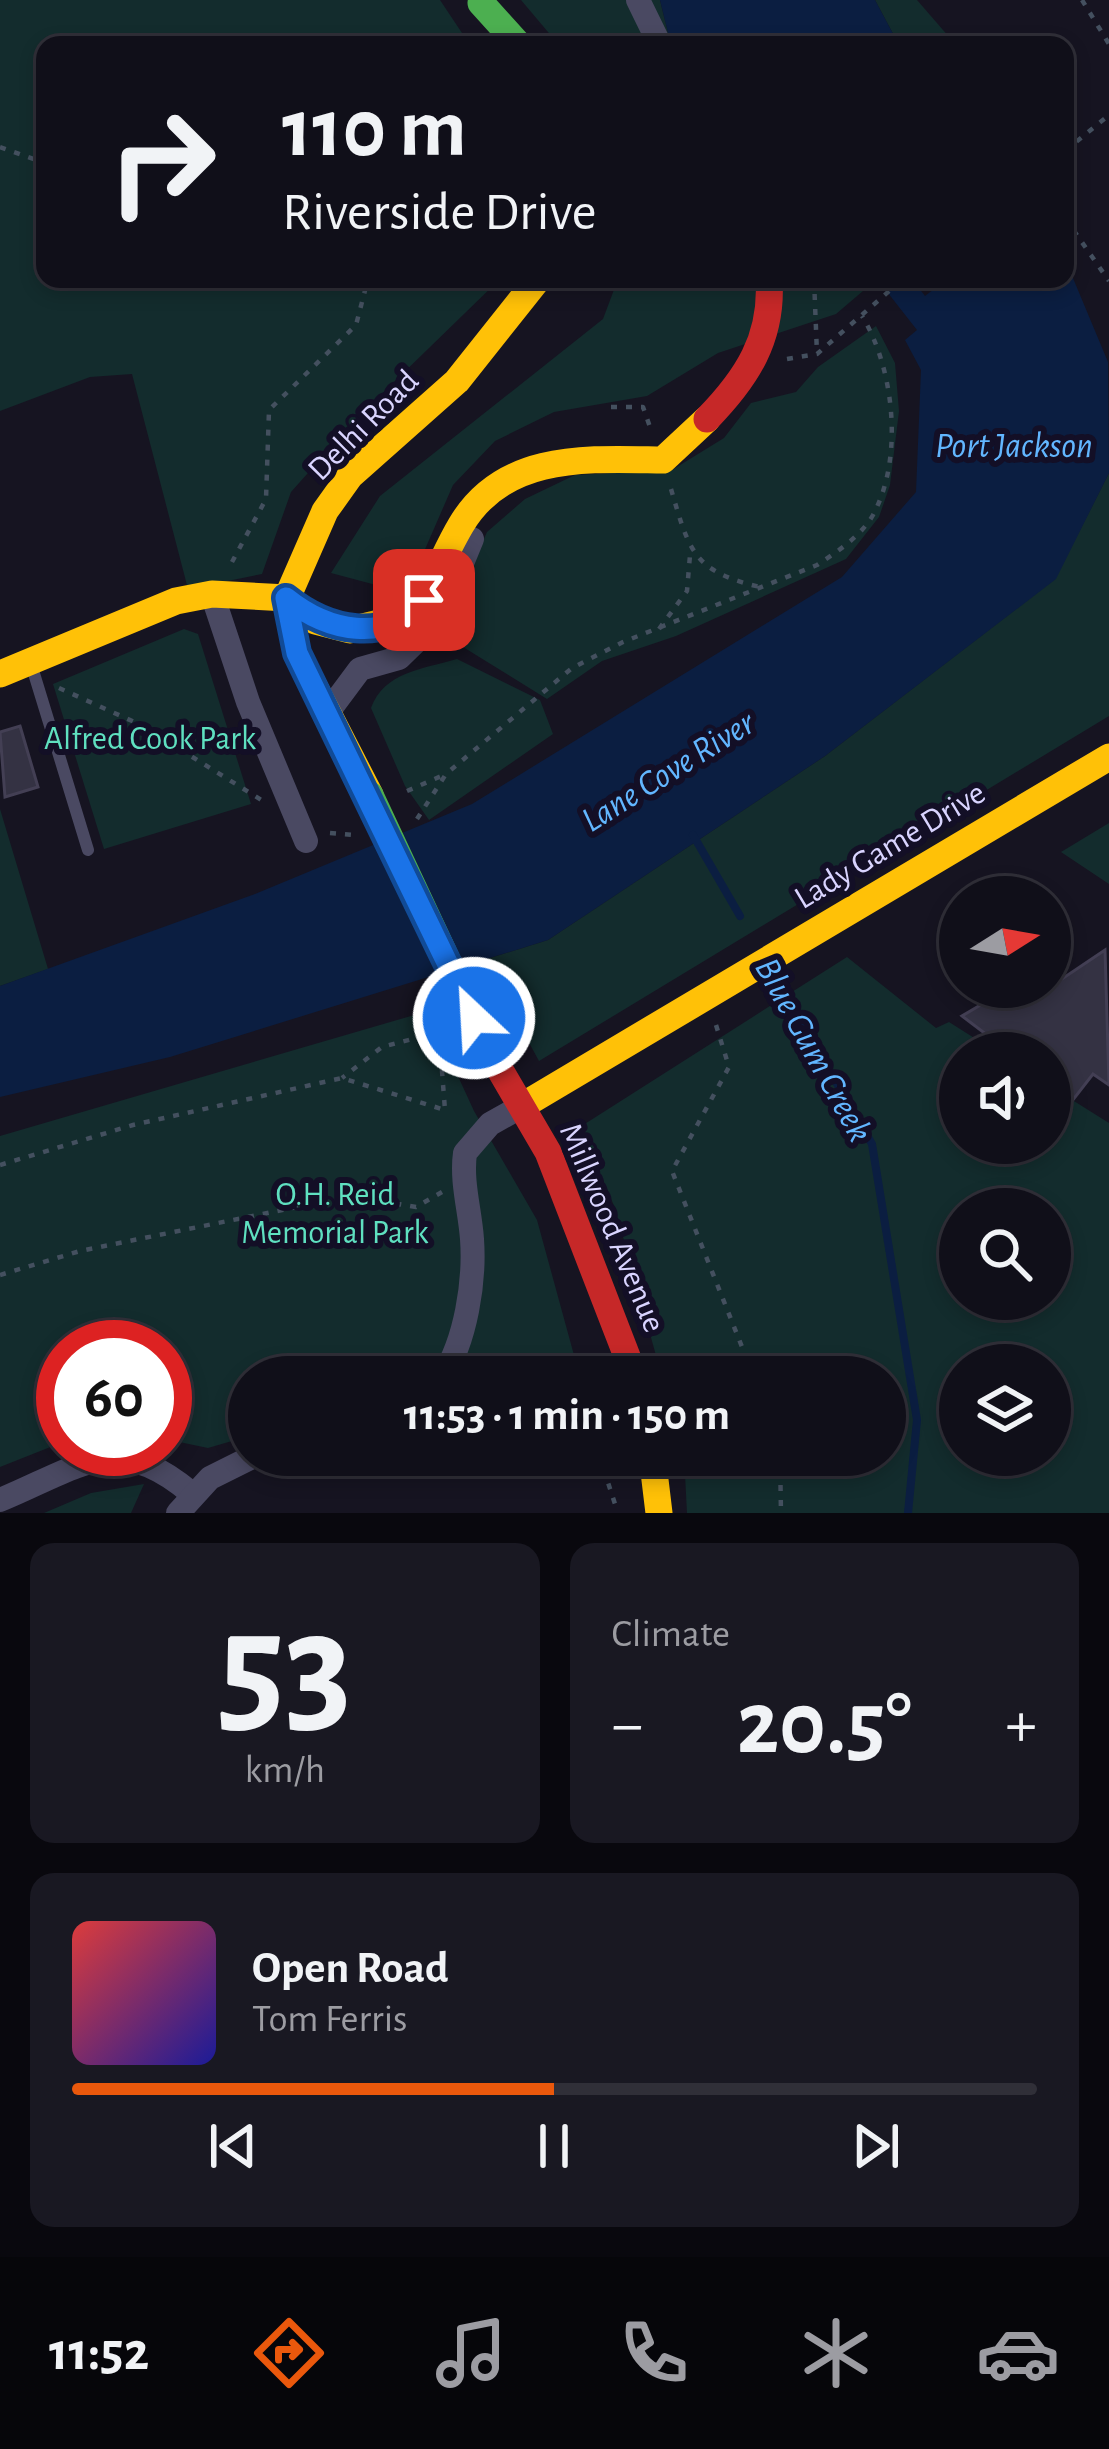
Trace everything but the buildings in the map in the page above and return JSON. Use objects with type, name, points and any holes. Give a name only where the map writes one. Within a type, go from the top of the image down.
[{"type":"main road","points":[[480,2],[500,36]]},
{"type":"main road","points":[[480,2],[511,36]]},
{"type":"main road","name":"Delhi Road","points":[[457,381],[531,288]]},
{"type":"main road","name":"Delhi Road","points":[[286,598],[325,511],[350,476],[457,381],[535,323],[557,288]]},
{"type":"main road","points":[[0,674],[33,671],[176,601],[221,594],[286,598],[315,621],[350,630],[411,615],[483,492],[506,474],[563,460],[663,460],[711,417],[752,366],[776,312],[771,288]]},
{"type":"main road","points":[[286,598],[297,653],[501,1049],[522,1106]]},
{"type":"main road","name":"Lady Game Drive","points":[[522,1106],[1109,757]]},
{"type":"main road","name":"Millwood Avenue","points":[[522,1106],[553,1164],[626,1356]]},
{"type":"main road","points":[[655,1476],[659,1513]]},
{"type":"street","points":[[638,0],[656,36]]},
{"type":"street","points":[[328,712],[360,669],[399,658],[439,619],[475,531],[495,506],[563,460]]},
{"type":"street","points":[[221,594],[248,702],[306,841]]},
{"type":"street","points":[[453,1356],[469,1285],[472,1244],[464,1179],[470,1143],[522,1106]]},
{"type":"street","points":[[0,1500],[114,1456],[150,1462],[185,1503],[228,1474]]},
{"type":"lane","points":[[33,671],[88,850]]},
{"type":"path","points":[[1082,0],[1109,44]]},
{"type":"path","points":[[1074,144],[1109,116]]},
{"type":"path","points":[[0,147],[36,160]]},
{"type":"path","points":[[1074,231],[1109,281]]},
{"type":"path","points":[[221,594],[229,567],[266,499],[269,410],[356,325],[366,288]]},
{"type":"path","points":[[816,288],[817,354]]},
{"type":"path","points":[[752,366],[817,354],[892,288]]},
{"type":"path","points":[[413,823],[446,774],[572,668],[817,566],[843,548],[872,516],[884,482],[891,405],[880,346],[862,316]]},
{"type":"path","points":[[611,407],[643,407],[689,549],[688,591],[658,630]]},
{"type":"path","points":[[689,549],[715,573],[764,588]]},
{"type":"path","points":[[33,671],[141,725],[260,800],[292,809]]},
{"type":"path","points":[[405,792],[446,774]]},
{"type":"path","points":[[332,836],[365,834]]},
{"type":"path","points":[[706,993],[729,1067],[672,1171],[746,1356]]},
{"type":"path","points":[[501,1049],[527,1031],[508,1000]]},
{"type":"path","points":[[0,1165],[134,1125],[342,1078],[382,1047],[439,1032],[445,1110],[342,1078]]},
{"type":"path","points":[[0,1275],[64,1254],[352,1196],[416,1208],[464,1179]]},
{"type":"path","points":[[606,1476],[615,1504],[640,1513]]},
{"type":"path","points":[[780,1476],[781,1513]]},
{"type":"green space","points":[[0,0],[440,0],[464,36],[36,36],[36,288],[491,288],[358,417],[291,492],[262,574],[188,589],[132,374],[90,377],[0,411]]},
{"type":"green space","points":[[521,0],[660,0],[669,36],[551,36]]},
{"type":"green space","points":[[875,0],[917,0],[948,36],[894,36]]},
{"type":"green space","points":[[615,288],[866,288],[836,314],[718,353],[647,396],[554,412],[495,441],[453,485],[406,593],[331,573],[380,496],[603,319]]},
{"type":"green space","points":[[876,326],[895,363],[899,411],[890,485],[879,517],[846,559],[676,636],[602,661],[547,699],[442,634],[487,532],[525,499],[575,475],[672,470],[724,438],[751,403],[796,392],[818,367]]},
{"type":"green space","points":[[1109,473],[1109,716],[539,1061],[527,1039],[503,1021],[477,962],[548,940],[825,756],[1055,579]]},
{"type":"green space","name":"Alfred Cook Park","points":[[184,629],[198,634],[251,804],[104,849],[53,684]]},
{"type":"green space","points":[[457,659],[540,700],[553,734],[429,820],[405,786],[371,708],[395,679]]},
{"type":"green space","points":[[0,809],[48,969],[0,986]]},
{"type":"green space","points":[[1109,823],[1109,884],[1061,852]]},
{"type":"green space","points":[[847,957],[936,1028],[949,1022],[965,1032],[939,1032],[939,1164],[1071,1164],[1071,1099],[1109,1123],[1109,1513],[687,1513],[685,1476],[906,1476],[906,1356],[656,1356],[615,1208],[580,1127]]},
{"type":"green space","name":"O.H. Reid Memorial Park","points":[[428,1011],[474,1111],[537,1220],[574,1356],[228,1356],[228,1442],[208,1448],[192,1445],[192,1320],[36,1320],[36,1453],[0,1467],[0,1136]]},
{"type":"green space","points":[[144,1484],[131,1513],[44,1513],[91,1493]]},
{"type":"water","points":[[660,0],[875,0],[894,36],[669,36]]},
{"type":"water","name":"Port Jackson","points":[[1074,281],[1108,362],[1109,473],[1056,579],[825,756],[548,940],[170,1057],[0,1097],[0,986],[255,894],[472,804],[842,577],[916,492],[921,370],[905,340],[917,330],[884,288],[919,288],[925,296],[935,288],[1074,288]]},
{"type":"waterway","name":"Blue Gum Creek","points":[[693,835],[740,916]]},
{"type":"waterway","name":"Blue Gum Creek","points":[[771,970],[872,1144],[917,1420],[908,1513]]},
{"type":"traffic: fast","points":[[481,3],[511,36]]},
{"type":"traffic: fast","points":[[370,795],[492,1056]]},
{"type":"traffic: slow","points":[[370,795],[297,653],[287,598],[325,511],[350,476],[457,381],[531,288]]},
{"type":"traffic: slow","points":[[0,674],[176,601],[212,594],[287,598],[315,621],[350,630],[411,615],[461,525],[500,484],[550,465],[663,460],[707,419]]},
{"type":"traffic: slow","points":[[522,1106],[1109,757]]},
{"type":"traffic: slow","points":[[655,1476],[659,1513]]},
{"type":"traffic: jam","points":[[707,419],[754,356],[767,320],[769,288]]},
{"type":"traffic: jam","points":[[492,1056],[548,1152],[627,1356]]},
{"type":"route","points":[[424,600],[411,615],[388,625],[350,630],[315,621],[286,598],[286,611],[297,653],[474,1018]]},
{"type":"water label","name":"Lane Cove River","points":[[667,770]]}]
